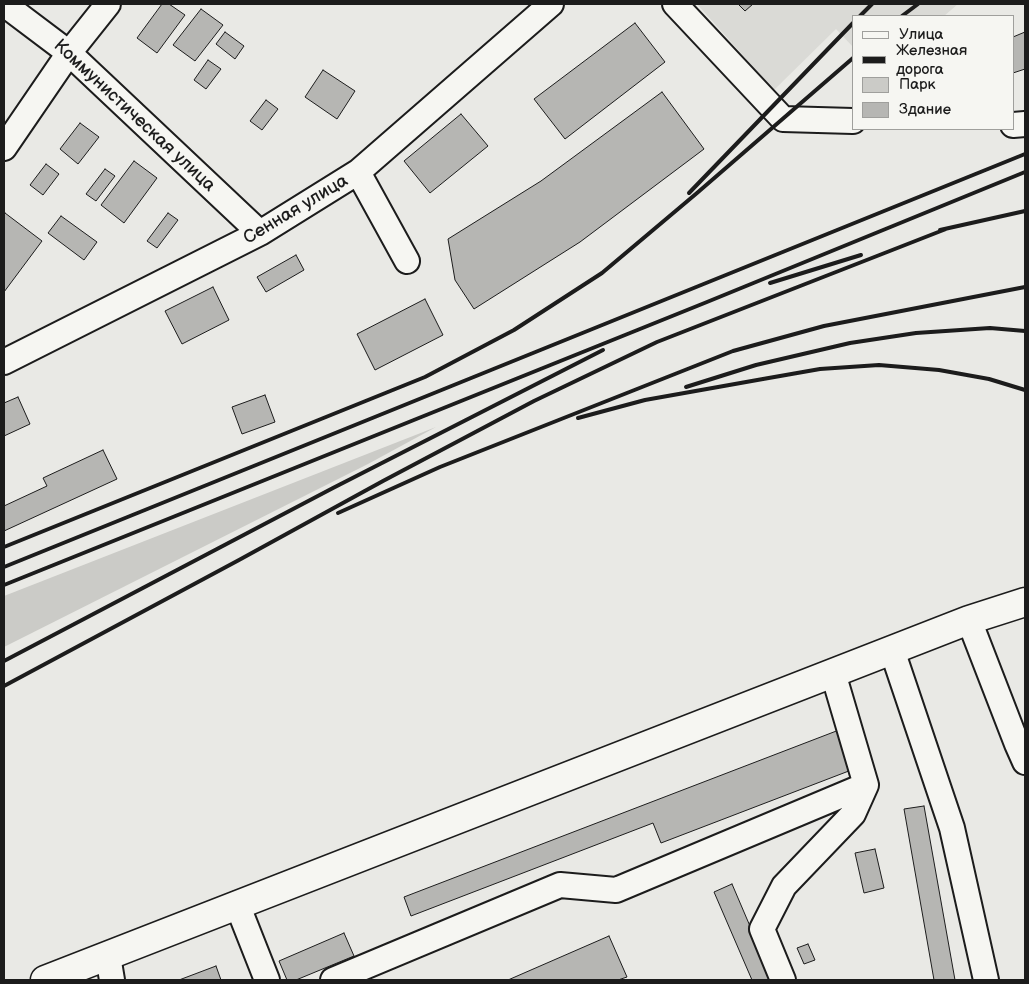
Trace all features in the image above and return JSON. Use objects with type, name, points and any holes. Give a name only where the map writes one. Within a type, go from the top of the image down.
[{"type":"main road","points":[[45,980],[110,968],[237,904],[969,620],[1025,602]]},
{"type":"street","name":"Коммунистическая улица","points":[[4,4],[69,53],[260,233]]},
{"type":"street","points":[[4,148],[69,53],[108,4]]},
{"type":"street","name":"Сенная улица","points":[[4,362],[260,233],[358,172],[552,4]]},
{"type":"street","points":[[676,4],[783,119],[852,121]]},
{"type":"street","points":[[358,172],[407,261]]},
{"type":"street","points":[[969,620],[1025,762]]},
{"type":"street","points":[[892,650],[952,828],[986,980]]},
{"type":"street","points":[[783,980],[762,929],[784,886],[853,814],[866,785],[833,673]]},
{"type":"street","points":[[333,980],[560,885],[616,890],[866,785]]},
{"type":"street","points":[[237,904],[267,980]]},
{"type":"shaded area","points":[[697,4],[958,4],[945,15],[852,15],[852,46],[836,29],[774,90]]},
{"type":"green space","points":[[436,427],[368,464],[4,647],[4,596]]},
{"type":"building","points":[[162,4],[169,4],[185,15],[157,53],[137,38]]},
{"type":"building","points":[[738,4],[753,4],[745,11]]},
{"type":"building","points":[[201,9],[223,25],[195,61],[173,45]]},
{"type":"building","points":[[635,23],[665,62],[565,139],[534,99]]},
{"type":"building","points":[[225,32],[244,46],[235,59],[216,44]]},
{"type":"building","points":[[1025,32],[1025,69],[1014,73],[1014,37]]},
{"type":"building","points":[[208,60],[221,69],[206,89],[194,80]]},
{"type":"building","points":[[323,70],[355,91],[337,119],[305,97]]},
{"type":"building","points":[[662,92],[704,149],[580,242],[474,309],[455,280],[448,239],[541,181]]},
{"type":"building","points":[[266,100],[278,109],[262,130],[250,121]]},
{"type":"building","points":[[461,114],[488,146],[430,193],[404,161]]},
{"type":"building","points":[[80,123],[99,137],[78,164],[60,149]]},
{"type":"building","points":[[134,161],[157,178],[124,223],[101,205]]},
{"type":"building","points":[[46,164],[59,174],[43,195],[30,185]]},
{"type":"building","points":[[105,169],[115,176],[96,201],[86,194]]},
{"type":"building","points":[[168,213],[178,220],[157,248],[147,241]]},
{"type":"building","points":[[4,214],[42,241],[4,292]]},
{"type":"building","points":[[61,216],[97,242],[84,260],[48,233]]},
{"type":"building","points":[[296,255],[304,270],[266,292],[257,277]]},
{"type":"building","points":[[213,287],[229,320],[182,344],[165,311]]},
{"type":"building","points":[[425,299],[443,335],[375,370],[357,334]]},
{"type":"building","points":[[265,395],[275,422],[242,434],[232,407]]},
{"type":"building","points":[[18,397],[30,424],[4,436],[4,403]]},
{"type":"building","points":[[103,450],[117,479],[4,531],[4,506],[47,486],[43,478]]},
{"type":"building","points":[[839,730],[854,769],[661,843],[653,823],[411,916],[404,897]]},
{"type":"building","points":[[924,806],[955,980],[934,980],[904,809]]},
{"type":"building","points":[[875,849],[884,888],[864,893],[855,853]]},
{"type":"building","points":[[732,884],[773,980],[752,980],[714,892]]},
{"type":"building","points":[[344,933],[354,956],[296,980],[287,980],[279,961]]},
{"type":"building","points":[[609,936],[627,977],[618,980],[508,980]]},
{"type":"building","points":[[808,944],[815,960],[804,964],[797,948]]},
{"type":"building","points":[[216,966],[221,980],[179,980]]},
{"type":"railway","points":[[861,15],[872,4]]},
{"type":"railway","points":[[903,15],[918,4]]},
{"type":"railway","points":[[689,193],[852,24]]},
{"type":"railway","points":[[4,547],[425,377],[514,330],[602,273],[852,59]]},
{"type":"railway","points":[[4,567],[1025,154]]},
{"type":"railway","points":[[4,585],[1025,172]]},
{"type":"railway","points":[[940,230],[1025,211]]},
{"type":"railway","points":[[4,686],[534,401],[657,342],[946,229]]},
{"type":"railway","points":[[770,283],[861,255]]},
{"type":"railway","points":[[338,513],[440,467],[733,351],[824,326],[1025,287]]},
{"type":"railway","points":[[686,387],[756,365],[850,343],[916,333],[990,328],[1025,331]]},
{"type":"railway","points":[[4,661],[333,488],[603,350]]},
{"type":"railway","points":[[578,418],[645,400],[763,379],[820,369],[879,365],[939,370],[989,379],[1025,390]]}]
